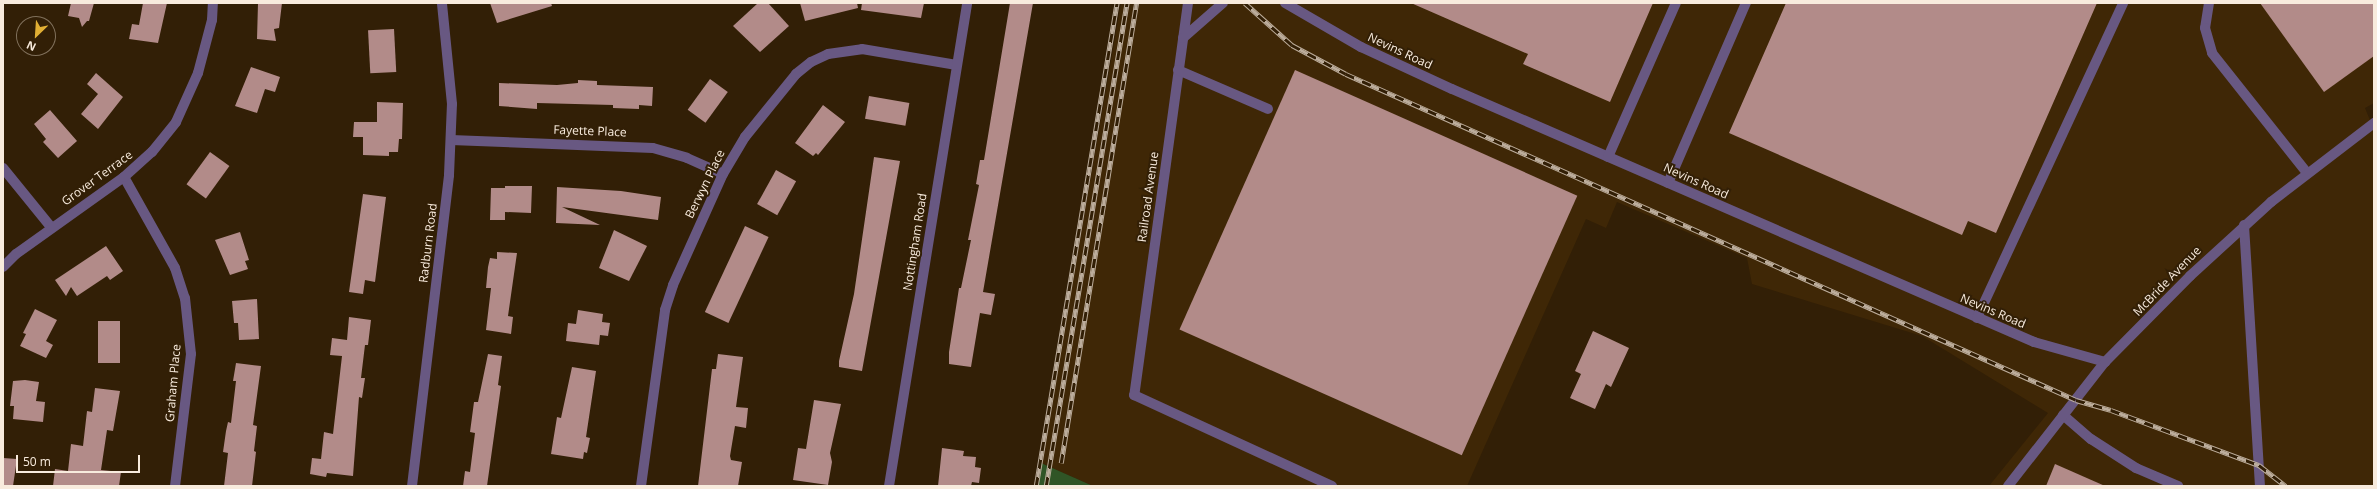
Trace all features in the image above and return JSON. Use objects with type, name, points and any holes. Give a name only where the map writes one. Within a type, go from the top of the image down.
[{"type":"street","name":"Grover Terrace","points":[[3,267],[16,254],[52,227],[124,177],[152,152],[176,122],[200,66],[212,20],[213,3]]},
{"type":"street","name":"Radburn Road","points":[[412,486],[446,210],[451,140],[450,71],[442,3]]},
{"type":"street","name":"Nottingham Road","points":[[889,486],[967,3]]},
{"type":"street","name":"Railroad Avenue","points":[[1188,3],[1134,395],[1332,486]]},
{"type":"street","points":[[1183,38],[1223,3]]},
{"type":"street","name":"Nevins Road","points":[[1285,3],[1321,26],[1406,69],[1608,158],[2053,350],[2105,362]]},
{"type":"street","points":[[1608,158],[1676,3]]},
{"type":"street","points":[[1668,183],[1746,3]]},
{"type":"street","points":[[1977,318],[2123,3]]},
{"type":"street","points":[[2209,3],[2205,28],[2212,53],[2307,173]]},
{"type":"street","name":"Berwyn Place","points":[[641,486],[665,310],[673,284],[723,174],[745,137],[783,87],[811,62],[828,54],[862,49],[957,65]]},
{"type":"street","points":[[1178,70],[1268,109]]},
{"type":"street","name":"McBride Avenue","points":[[2008,486],[2105,362],[2190,276],[2244,225],[2307,173],[2374,124]]},
{"type":"street","name":"Fayette Place","points":[[451,140],[653,148],[687,158],[723,174]]},
{"type":"street","points":[[3,168],[52,227]]},
{"type":"street","name":"Graham Place","points":[[124,177],[175,268],[185,298],[191,354],[175,486]]},
{"type":"street","points":[[2244,225],[2260,486]]},
{"type":"street","points":[[2063,416],[2091,439],[2136,468],[2178,486]]},
{"type":"shaded area","points":[[1121,3],[2374,3],[2374,103],[2365,108],[2374,130],[2374,486],[1989,486],[2048,413],[1922,336],[1752,284],[1747,258],[1617,202],[1606,228],[1586,219],[1467,486],[1093,486],[1041,463]]},
{"type":"green space","points":[[1041,463],[1093,486],[1038,486]]},
{"type":"building","points":[[71,3],[94,3],[89,21],[87,21],[82,27],[79,18],[68,16]]},
{"type":"building","points":[[143,3],[167,3],[158,43],[129,39],[132,24],[139,25]]},
{"type":"building","points":[[258,3],[282,3],[279,28],[274,29],[276,41],[257,39]]},
{"type":"building","points":[[490,3],[551,3],[552,6],[497,23]]},
{"type":"building","points":[[758,3],[768,3],[789,26],[760,52],[733,26]]},
{"type":"building","points":[[800,3],[857,3],[858,8],[805,21]]},
{"type":"building","points":[[862,3],[924,3],[921,18],[861,10]]},
{"type":"building","points":[[1010,3],[1033,3],[983,292],[995,294],[991,315],[980,313],[971,367],[949,364],[949,352],[959,288],[961,288],[971,240],[968,240],[979,185],[976,184],[980,160],[984,160]]},
{"type":"building","points":[[1411,3],[1653,3],[1610,102],[1523,64],[1528,54]]},
{"type":"building","points":[[1786,3],[2097,3],[1996,233],[1968,221],[1962,235],[1729,133]]},
{"type":"building","points":[[2260,3],[2374,3],[2374,56],[2324,92]]},
{"type":"building","points":[[394,29],[396,72],[370,73],[368,30]]},
{"type":"building","points":[[251,67],[280,77],[275,92],[265,89],[257,113],[235,106]]},
{"type":"building","points":[[1295,70],[1577,196],[1462,455],[1179,329]]},
{"type":"building","points":[[96,73],[123,97],[98,129],[81,114],[98,94],[87,84]]},
{"type":"building","points":[[710,79],[728,92],[705,123],[688,110]]},
{"type":"building","points":[[578,80],[597,81],[597,85],[653,87],[652,106],[639,105],[639,109],[613,108],[613,105],[537,103],[537,109],[499,106],[499,83],[557,85],[578,83]]},
{"type":"building","points":[[869,96],[909,103],[905,126],[865,119]]},
{"type":"building","points":[[377,102],[403,103],[402,139],[399,139],[398,152],[389,152],[389,156],[363,155],[363,137],[353,137],[354,122],[377,122]]},
{"type":"building","points":[[823,105],[845,122],[818,155],[816,153],[813,156],[795,143]]},
{"type":"building","points":[[50,110],[77,141],[58,158],[43,142],[46,139],[34,124]]},
{"type":"building","points":[[210,152],[229,166],[206,198],[186,184]]},
{"type":"building","points":[[874,157],[900,161],[862,371],[839,367],[839,361],[854,294]]},
{"type":"building","points":[[776,170],[796,181],[777,215],[757,204]]},
{"type":"building","points":[[505,186],[532,186],[531,213],[505,212],[505,220],[490,220],[491,188],[505,188]]},
{"type":"building","points":[[557,187],[621,191],[661,197],[658,220],[562,207],[600,225],[556,223]]},
{"type":"building","points":[[363,194],[386,197],[375,282],[365,280],[363,294],[349,292]]},
{"type":"building","points":[[745,226],[769,237],[728,323],[705,312]]},
{"type":"building","points":[[614,230],[647,246],[629,281],[599,268]]},
{"type":"building","points":[[240,232],[249,260],[245,261],[248,269],[230,275],[215,240]]},
{"type":"building","points":[[106,246],[123,271],[110,280],[107,276],[77,296],[71,287],[66,296],[55,280]]},
{"type":"building","points":[[497,252],[517,253],[508,316],[513,317],[511,334],[486,330],[491,288],[486,288],[488,267],[490,258],[497,259]]},
{"type":"building","points":[[257,299],[259,339],[239,340],[238,323],[234,323],[232,301]]},
{"type":"building","points":[[35,309],[57,320],[46,341],[53,345],[46,358],[20,346],[26,334],[23,333]]},
{"type":"building","points":[[578,310],[603,314],[602,322],[610,323],[608,336],[600,335],[599,345],[566,341],[568,323],[576,324]]},
{"type":"building","points":[[349,317],[371,320],[368,345],[365,345],[361,378],[365,378],[362,398],[359,397],[353,476],[327,473],[326,477],[310,474],[312,458],[321,459],[324,432],[333,434],[342,356],[330,355],[332,338],[347,340]]},
{"type":"building","points":[[98,321],[120,321],[120,363],[98,363]]},
{"type":"building","points":[[1593,331],[1629,348],[1611,387],[1606,384],[1595,409],[1570,398],[1581,374],[1575,371]]},
{"type":"building","points":[[488,354],[502,356],[498,385],[501,386],[487,486],[463,486],[465,471],[470,472],[475,433],[470,432],[474,402],[478,402]]},
{"type":"building","points":[[718,354],[743,357],[736,407],[748,408],[746,428],[735,426],[730,456],[731,460],[742,462],[738,486],[698,486],[712,369],[716,369]]},
{"type":"building","points":[[236,363],[261,366],[253,425],[257,426],[252,486],[224,486],[228,453],[223,452],[228,422],[231,423],[236,381],[233,381]]},
{"type":"building","points":[[572,367],[596,371],[586,437],[590,438],[587,453],[584,452],[583,459],[551,454],[557,417],[561,418]]},
{"type":"building","points":[[25,380],[39,382],[36,401],[45,402],[43,422],[13,419],[14,406],[10,406],[13,381]]},
{"type":"building","points":[[95,388],[120,391],[113,431],[107,430],[101,470],[121,472],[119,486],[53,486],[55,469],[68,471],[71,444],[83,446],[87,411],[92,412]]},
{"type":"building","points":[[814,400],[841,404],[830,453],[832,462],[828,485],[793,480],[798,448],[806,449]]},
{"type":"building","points":[[942,448],[964,451],[963,456],[976,457],[975,467],[981,468],[979,483],[972,482],[971,486],[938,486]]},
{"type":"building","points":[[3,458],[17,459],[13,486],[3,486]]},
{"type":"building","points":[[2055,464],[2105,486],[2046,486]]},
{"type":"railway","points":[[1036,486],[1117,3]]},
{"type":"railway","points":[[1046,486],[1127,3]]},
{"type":"railway","points":[[1061,463],[1136,3]]},
{"type":"railway","points":[[1245,3],[1292,45],[1346,74],[2076,400],[2111,410],[2259,465],[2286,486]]}]
